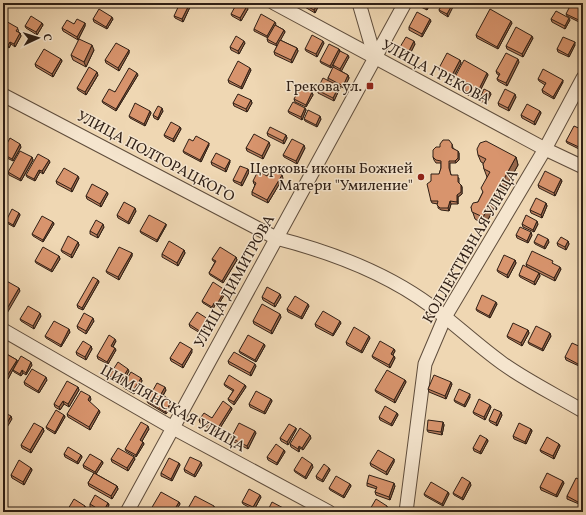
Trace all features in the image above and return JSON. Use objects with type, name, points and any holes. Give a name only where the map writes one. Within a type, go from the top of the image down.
[{"type":"street","name":"УЛИЦА ГРЕКОВА","points":[[274,3],[545,150],[583,168]]},
{"type":"street","points":[[359,3],[375,58]]},
{"type":"street","name":"УЛИЦА ДИМИТРОВА","points":[[127,512],[405,3]]},
{"type":"street","name":"КОЛЛЕКТИВНАЯ УЛИЦА","points":[[406,512],[425,364],[445,317],[545,150],[583,78]]},
{"type":"street","name":"УЛИЦА ПОЛТОРАЦКОГО","points":[[3,94],[276,238],[321,250],[355,263],[400,286],[430,305],[502,363],[583,410]]},
{"type":"street","name":"ЦИМЛЯНСКАЯ УЛИЦА","points":[[3,330],[173,428],[329,512]]},
{"type":"building","points":[[180,3],[190,3],[182,19],[174,16]]},
{"type":"building","points":[[237,3],[247,6],[240,18],[231,14]]},
{"type":"building","points":[[301,3],[318,3],[314,10]]},
{"type":"building","points":[[417,3],[428,3],[426,8]]},
{"type":"building","points":[[443,3],[453,3],[447,14],[439,10]]},
{"type":"building","points":[[571,4],[583,10],[583,22],[566,14]]},
{"type":"building","points":[[99,9],[112,17],[106,27],[93,19]]},
{"type":"building","points":[[490,9],[511,21],[497,47],[476,35]]},
{"type":"building","points":[[556,11],[569,18],[565,26],[551,19]]},
{"type":"building","points":[[417,12],[430,19],[422,34],[409,27]]},
{"type":"building","points":[[261,14],[275,22],[267,36],[254,29]]},
{"type":"building","points":[[31,16],[42,23],[36,32],[25,26]]},
{"type":"building","points":[[77,19],[85,23],[77,37],[62,28],[67,20],[74,24]]},
{"type":"building","points":[[4,20],[18,28],[16,31],[20,33],[14,44],[10,42],[8,45],[3,42]]},
{"type":"building","points":[[275,25],[284,30],[276,44],[267,39]]},
{"type":"building","points":[[516,27],[532,36],[522,54],[506,46]]},
{"type":"building","points":[[312,35],[323,41],[316,54],[305,49]]},
{"type":"building","points":[[236,36],[244,41],[238,51],[230,47]]},
{"type":"building","points":[[406,37],[414,41],[409,51],[400,47]]},
{"type":"building","points":[[563,37],[575,42],[568,55],[557,49]]},
{"type":"building","points":[[79,39],[92,45],[84,62],[71,55]]},
{"type":"building","points":[[280,40],[297,48],[291,60],[274,52]]},
{"type":"building","points":[[116,43],[129,50],[118,68],[105,60]]},
{"type":"building","points":[[329,44],[339,49],[330,66],[320,61]]},
{"type":"building","points":[[44,49],[61,59],[52,74],[35,64]]},
{"type":"building","points":[[340,51],[348,55],[340,69],[333,65]]},
{"type":"building","points":[[447,53],[460,60],[452,75],[439,68]]},
{"type":"building","points":[[506,53],[518,59],[506,83],[497,79],[500,74],[496,71]]},
{"type":"building","points":[[464,60],[487,73],[475,97],[464,90],[467,83],[455,77]]},
{"type":"building","points":[[238,61],[250,68],[241,87],[228,80]]},
{"type":"building","points":[[89,67],[97,72],[85,92],[77,88]]},
{"type":"building","points":[[333,67],[348,75],[343,86],[328,78]]},
{"type":"building","points":[[129,68],[137,73],[116,109],[102,101],[109,89],[115,92]]},
{"type":"building","points":[[543,69],[563,80],[553,97],[542,90],[546,83],[538,79]]},
{"type":"building","points":[[323,78],[339,86],[333,98],[317,90]]},
{"type":"building","points":[[301,86],[312,92],[306,105],[294,99]]},
{"type":"building","points":[[484,89],[490,92],[485,101],[480,98]]},
{"type":"building","points":[[505,89],[515,94],[508,108],[498,103]]},
{"type":"building","points":[[238,94],[251,100],[246,109],[233,103]]},
{"type":"building","points":[[293,102],[305,108],[301,117],[288,111]]},
{"type":"building","points":[[135,103],[150,111],[144,124],[129,116]]},
{"type":"building","points":[[527,104],[540,111],[534,122],[521,115]]},
{"type":"building","points":[[158,106],[162,108],[158,118],[153,115]]},
{"type":"building","points":[[583,107],[583,118],[579,116]]},
{"type":"building","points":[[308,110],[320,116],[316,125],[304,119]]},
{"type":"building","points":[[171,122],[180,127],[173,139],[164,135]]},
{"type":"building","points":[[574,126],[583,130],[583,149],[566,141]]},
{"type":"building","points":[[270,127],[286,135],[283,141],[267,133]]},
{"type":"building","points":[[254,134],[269,142],[262,156],[246,148]]},
{"type":"building","points":[[196,136],[209,143],[200,160],[183,151],[189,139],[193,141]]},
{"type":"building","points":[[10,138],[20,144],[12,159],[3,154],[3,151]]},
{"type":"building","points":[[292,139],[304,145],[296,161],[283,155]]},
{"type":"building","points":[[443,140],[449,140],[452,144],[452,148],[458,151],[458,158],[455,161],[449,161],[449,168],[451,175],[458,175],[458,182],[461,185],[461,192],[457,195],[457,202],[450,201],[448,208],[440,208],[437,205],[438,201],[431,201],[427,184],[431,181],[431,174],[439,174],[441,161],[436,160],[433,157],[433,150],[436,147],[440,147]]},
{"type":"building","points":[[486,141],[516,157],[483,217],[472,212],[471,207],[473,203],[478,202],[483,192],[481,188],[490,172],[484,169],[483,164],[486,159],[478,155],[477,149],[480,143]]},
{"type":"building","points":[[20,151],[32,157],[20,179],[8,172]]},
{"type":"building","points":[[216,153],[230,160],[225,169],[211,162]]},
{"type":"building","points":[[38,154],[49,160],[42,171],[39,170],[34,179],[26,175]]},
{"type":"building","points":[[240,166],[248,169],[241,183],[233,180]]},
{"type":"building","points":[[64,168],[78,176],[71,189],[56,181]]},
{"type":"building","points":[[271,170],[282,175],[267,200],[252,192],[256,183],[253,181],[258,171],[267,176]]},
{"type":"building","points":[[545,171],[561,179],[554,193],[538,185]]},
{"type":"building","points":[[92,184],[107,192],[100,204],[86,196]]},
{"type":"building","points":[[536,198],[546,203],[541,215],[530,210]]},
{"type":"building","points":[[124,202],[135,208],[128,222],[117,215]]},
{"type":"building","points":[[12,209],[19,213],[13,225],[6,221]]},
{"type":"building","points":[[149,215],[166,224],[157,240],[140,231]]},
{"type":"building","points":[[526,215],[537,221],[533,230],[522,224]]},
{"type":"building","points":[[42,216],[53,222],[43,240],[32,234]]},
{"type":"building","points":[[96,220],[103,224],[97,235],[90,231]]},
{"type":"building","points":[[520,227],[531,232],[527,241],[516,235]]},
{"type":"building","points":[[538,234],[548,239],[544,247],[534,242]]},
{"type":"building","points":[[68,236],[78,242],[71,255],[61,250]]},
{"type":"building","points":[[561,237],[568,241],[565,247],[557,243]]},
{"type":"building","points":[[169,241],[184,250],[177,263],[162,254]]},
{"type":"building","points":[[43,247],[59,256],[51,270],[35,261]]},
{"type":"building","points":[[119,247],[132,253],[118,277],[106,271]]},
{"type":"building","points":[[220,247],[236,257],[222,281],[209,273],[216,261],[212,259]]},
{"type":"building","points":[[532,251],[553,261],[552,263],[560,267],[554,278],[526,264]]},
{"type":"building","points":[[504,255],[515,260],[507,275],[497,270]]},
{"type":"building","points":[[523,265],[539,273],[534,282],[519,275]]},
{"type":"building","points":[[93,277],[98,280],[82,308],[77,305]]},
{"type":"building","points":[[3,279],[19,288],[5,312],[3,311]]},
{"type":"building","points":[[213,282],[225,290],[217,304],[214,303],[212,307],[202,301]]},
{"type":"building","points":[[267,287],[280,294],[274,304],[262,297]]},
{"type":"building","points":[[482,295],[496,302],[489,316],[476,309]]},
{"type":"building","points":[[295,296],[308,304],[301,317],[287,309]]},
{"type":"building","points":[[262,304],[280,314],[271,331],[253,321]]},
{"type":"building","points":[[28,306],[40,313],[33,326],[20,319]]},
{"type":"building","points":[[323,311],[340,321],[333,334],[315,324]]},
{"type":"building","points":[[197,312],[208,319],[201,332],[189,324]]},
{"type":"building","points":[[84,313],[93,318],[86,331],[77,326]]},
{"type":"building","points":[[54,321],[69,329],[61,345],[45,336]]},
{"type":"building","points":[[513,323],[528,330],[521,343],[507,336]]},
{"type":"building","points":[[536,326],[550,333],[542,349],[528,342]]},
{"type":"building","points":[[354,327],[369,336],[361,351],[346,342]]},
{"type":"building","points":[[109,335],[115,339],[111,346],[115,348],[107,362],[97,356]]},
{"type":"building","points":[[248,335],[264,344],[255,360],[239,351]]},
{"type":"building","points":[[83,341],[91,346],[85,357],[76,352]]},
{"type":"building","points":[[380,341],[394,349],[391,354],[394,356],[389,365],[372,356]]},
{"type":"building","points":[[180,342],[192,349],[182,365],[170,358]]},
{"type":"building","points":[[572,343],[583,348],[583,354],[578,364],[565,357]]},
{"type":"building","points":[[3,352],[17,360],[7,376],[3,374]]},
{"type":"building","points":[[234,352],[255,364],[250,373],[228,361]]},
{"type":"building","points":[[21,356],[31,362],[26,373],[22,370],[20,374],[13,370]]},
{"type":"building","points":[[118,362],[128,369],[120,382],[109,376]]},
{"type":"building","points":[[32,369],[46,377],[38,391],[24,382]]},
{"type":"building","points":[[387,370],[405,380],[394,400],[375,390]]},
{"type":"building","points":[[131,372],[141,378],[133,391],[123,385]]},
{"type":"building","points":[[229,375],[245,385],[234,402],[228,399],[234,390],[224,384]]},
{"type":"building","points":[[434,375],[451,382],[445,396],[428,389]]},
{"type":"building","points":[[67,381],[78,387],[68,404],[63,401],[59,407],[54,404]]},
{"type":"building","points":[[157,383],[165,387],[161,394],[172,401],[165,412],[147,401]]},
{"type":"building","points":[[459,389],[470,394],[464,405],[454,400]]},
{"type":"building","points":[[81,391],[90,396],[88,400],[99,410],[89,427],[67,414]]},
{"type":"building","points":[[256,391],[271,399],[264,412],[249,404]]},
{"type":"building","points":[[479,399],[490,405],[484,417],[473,412]]},
{"type":"building","points":[[223,401],[231,407],[216,431],[199,420],[204,413],[212,418]]},
{"type":"building","points":[[385,406],[397,413],[391,424],[379,417]]},
{"type":"building","points":[[494,409],[501,412],[496,423],[489,420]]},
{"type":"building","points":[[56,410],[64,415],[55,432],[46,427]]},
{"type":"building","points":[[3,412],[11,416],[3,430]]},
{"type":"building","points":[[428,420],[443,422],[441,432],[427,430]]},
{"type":"building","points":[[141,422],[148,426],[140,440],[143,442],[136,455],[125,449]]},
{"type":"building","points":[[34,423],[43,428],[30,450],[21,445]]},
{"type":"building","points":[[239,423],[255,431],[247,446],[231,438]]},
{"type":"building","points":[[519,423],[531,429],[525,442],[513,436]]},
{"type":"building","points":[[289,424],[296,428],[287,442],[280,438]]},
{"type":"building","points":[[300,428],[310,435],[302,448],[299,446],[298,449],[290,444]]},
{"type":"building","points":[[480,435],[487,439],[480,452],[473,448]]},
{"type":"building","points":[[547,437],[559,444],[553,456],[540,450]]},
{"type":"building","points":[[276,444],[284,450],[277,463],[267,457]]},
{"type":"building","points":[[68,447],[81,455],[77,462],[64,454]]},
{"type":"building","points":[[118,448],[134,457],[127,468],[111,459]]},
{"type":"building","points":[[378,450],[394,459],[386,472],[370,463]]},
{"type":"building","points":[[90,454],[102,461],[95,472],[83,465]]},
{"type":"building","points":[[190,457],[201,462],[194,475],[184,469]]},
{"type":"building","points":[[302,457],[312,464],[305,477],[294,470]]},
{"type":"building","points":[[169,458],[179,463],[171,479],[161,473]]},
{"type":"building","points":[[19,460],[31,468],[23,482],[11,475]]},
{"type":"building","points":[[324,464],[329,468],[322,480],[316,476]]},
{"type":"building","points":[[94,473],[117,486],[111,496],[88,483]]},
{"type":"building","points":[[547,473],[563,481],[556,495],[540,487]]},
{"type":"building","points":[[369,475],[394,483],[389,497],[375,492],[377,487],[367,483]]},
{"type":"building","points":[[336,476],[350,484],[343,496],[329,488]]},
{"type":"building","points":[[462,477],[470,482],[462,498],[453,493]]},
{"type":"building","points":[[576,478],[583,481],[583,491],[578,502],[567,496]]},
{"type":"building","points":[[431,482],[448,492],[442,504],[424,494]]},
{"type":"building","points":[[249,489],[260,495],[253,507],[242,502]]},
{"type":"building","points":[[161,492],[179,502],[173,512],[157,512],[151,509]]},
{"type":"building","points":[[95,495],[108,503],[103,512],[90,504]]},
{"type":"building","points":[[195,496],[214,506],[211,512],[186,512]]},
{"type":"building","points":[[74,499],[85,506],[81,512],[73,512],[68,509]]},
{"type":"building","points":[[376,499],[387,506],[384,512],[369,511]]},
{"type":"building","points":[[272,502],[287,510],[286,512],[267,512]]},
{"type":"building","points":[[20,508],[28,512],[18,512]]},
{"type":"building","points":[[89,508],[96,512],[87,512]]},
{"type":"place","name":"Грекова ул.","points":[[370,86]]},
{"type":"place","name":"Церковь иконы Божией Матери \"Умиление\"","points":[[421,177]]}]
